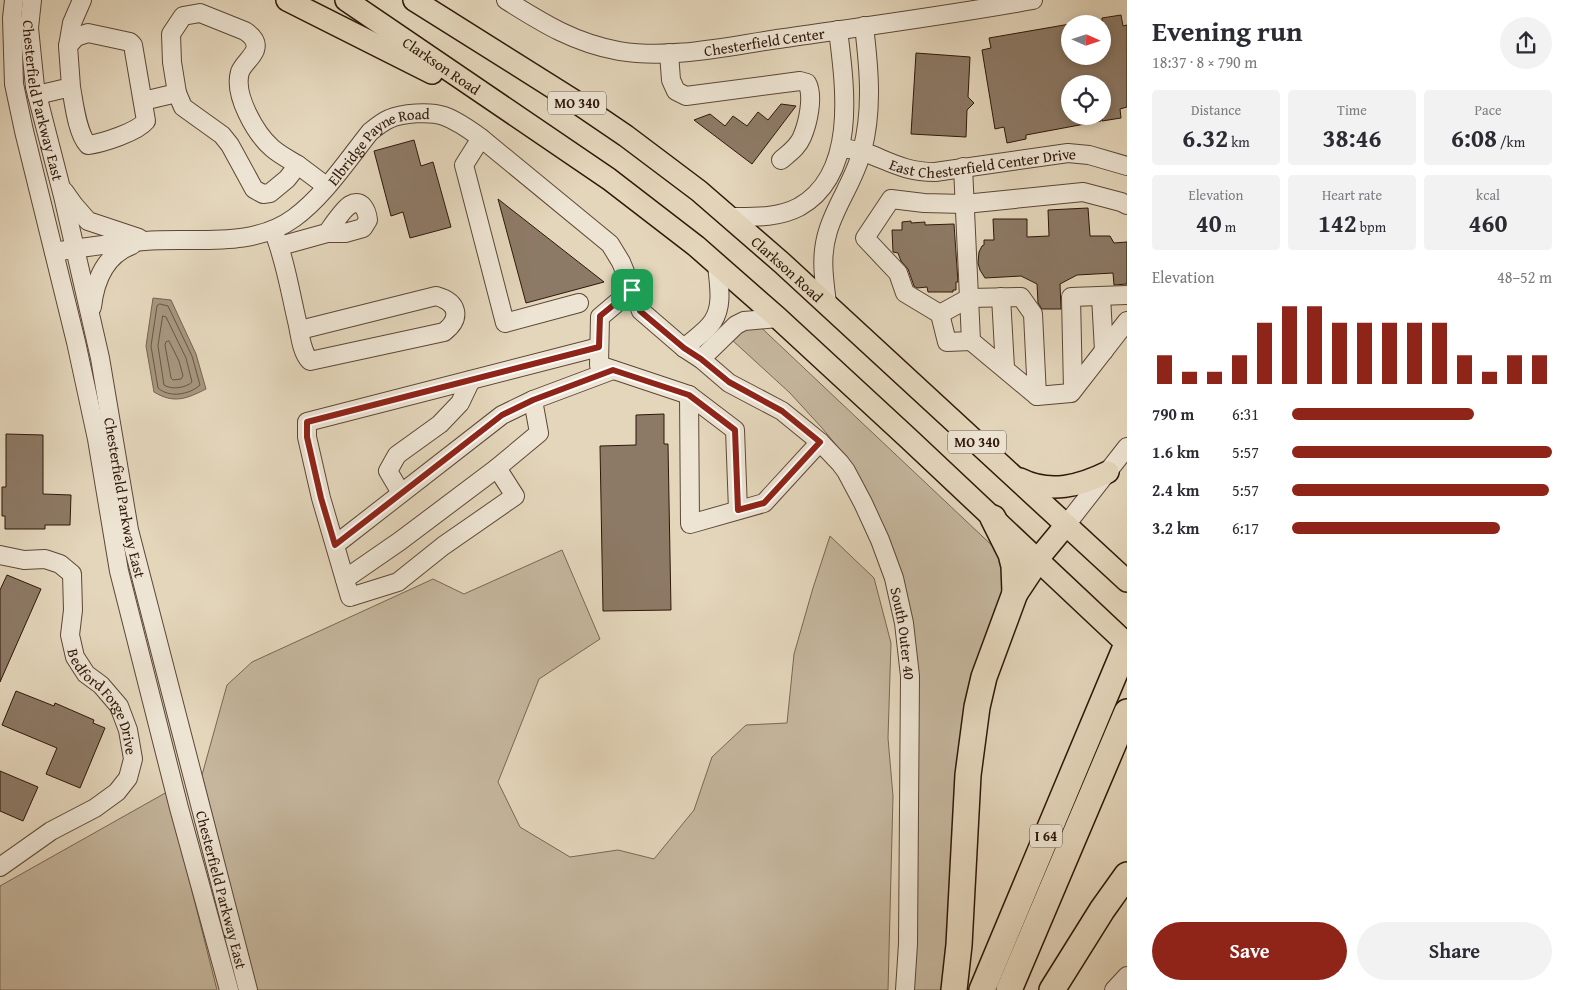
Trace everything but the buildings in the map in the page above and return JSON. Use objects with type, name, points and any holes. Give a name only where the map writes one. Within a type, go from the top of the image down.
[{"type":"highway","points":[[993,518],[1011,554],[1014,566],[1015,593]]},
{"type":"highway","points":[[954,990],[959,944],[968,775],[977,707],[984,677],[1015,593],[1037,560]]},
{"type":"highway","name":"I 64","points":[[982,990],[1127,644]]},
{"type":"highway","name":"I 64","points":[[1009,990],[1127,712]]},
{"type":"highway","points":[[1052,990],[1102,910],[1127,875]]},
{"type":"main road","points":[[286,0],[512,114]]},
{"type":"main road","name":"Clarkson Road","points":[[346,0],[610,179],[660,217],[778,318],[1037,560]]},
{"type":"main road","name":"Clarkson Road","points":[[414,0],[576,102],[626,136],[731,217],[1127,582]]},
{"type":"main road","points":[[1014,476],[1030,484],[1063,487],[1080,484],[1108,472]]},
{"type":"main road","points":[[1037,560],[1066,525]]},
{"type":"main road","name":"MO 340","points":[[1037,560],[1127,644]]},
{"type":"street","name":"Chesterfield Parkway East","points":[[14,0],[12,18],[14,84],[76,342],[97,439],[119,571],[229,990]]},
{"type":"street","name":"Chesterfield Parkway East","points":[[32,0],[29,28],[37,95],[76,249],[100,358],[129,530],[248,990]]},
{"type":"street","points":[[68,46],[76,37],[88,33],[130,42],[133,45],[146,122],[142,126],[96,144],[88,145],[85,142],[71,87],[68,46],[72,24],[82,0]]},
{"type":"street","name":"Chesterfield Center","points":[[506,0],[545,25],[568,36],[595,45],[642,53],[701,50],[952,14],[1033,0]]},
{"type":"street","points":[[298,165],[287,179],[270,193],[258,192],[254,189],[222,134],[183,107],[177,93],[172,62],[171,34],[177,22],[183,16],[190,13],[200,13],[251,35],[255,42],[255,49],[240,72],[240,92],[244,108],[272,148],[298,165],[326,186]]},
{"type":"street","points":[[826,303],[822,269],[823,251],[828,231],[862,152],[868,116],[870,76],[864,26]]},
{"type":"street","points":[[731,217],[761,217],[780,214],[798,207],[814,196],[827,179],[841,148],[844,117],[843,76],[838,30]]},
{"type":"street","points":[[669,53],[671,80],[676,92],[686,96],[800,81],[807,83],[811,101],[802,137],[794,148],[781,160]]},
{"type":"street","points":[[37,95],[71,87]]},
{"type":"street","points":[[143,101],[177,93]]},
{"type":"street","name":"Elbridge Payne Road","points":[[54,252],[146,240],[276,238],[293,219],[308,207],[370,132],[391,118],[432,113],[444,116],[464,126],[481,138],[610,244],[621,262],[640,311],[684,348]]},
{"type":"street","points":[[481,138],[464,165],[505,323],[579,303]]},
{"type":"street","name":"East Chesterfield Center Drive","points":[[841,148],[862,152],[903,168],[919,172],[1068,153],[1089,156],[1127,166]]},
{"type":"street","points":[[963,167],[971,340]]},
{"type":"street","points":[[60,185],[74,205],[88,220],[146,240]]},
{"type":"street","points":[[1127,205],[1082,192],[965,204],[924,203],[891,199],[865,238],[898,273],[905,293],[940,314],[947,342],[971,340],[1037,396],[1071,393],[1127,321]]},
{"type":"street","points":[[300,330],[436,296],[445,298],[453,306],[456,315],[453,325],[444,332],[315,362],[310,361],[306,357],[276,238],[327,233]]},
{"type":"street","points":[[91,318],[94,291],[103,267],[115,255],[126,248],[146,240]]},
{"type":"street","points":[[684,348],[712,323],[718,310],[719,296],[716,263]]},
{"type":"street","points":[[632,290],[600,316],[599,365],[689,395],[735,430],[738,510]]},
{"type":"street","points":[[1073,390],[1071,298],[1127,294]]},
{"type":"street","points":[[1101,296],[1104,351]]},
{"type":"street","points":[[940,314],[969,298],[1021,297],[1033,314],[1037,396]]},
{"type":"street","points":[[1001,298],[1004,368]]},
{"type":"street","points":[[701,359],[736,325],[744,321],[778,318]]},
{"type":"street","points":[[497,468],[515,496],[443,546],[398,582],[350,597],[321,498],[307,437],[307,422],[599,347]]},
{"type":"street","name":"South Outer 40","points":[[684,348],[729,382],[782,411],[820,442],[840,463],[863,503],[880,540],[894,578],[904,623],[910,676],[908,944],[904,990]]},
{"type":"street","points":[[335,545],[502,415],[533,400],[613,370]]},
{"type":"street","points":[[401,493],[388,471],[397,455],[440,424],[460,402],[471,380]]},
{"type":"street","points":[[689,395],[690,524],[764,503],[820,442]]},
{"type":"street","points":[[345,579],[400,541],[497,468],[539,433],[533,400]]},
{"type":"street","points":[[1066,525],[1127,447]]},
{"type":"street","name":"Bedford Forge Drive","points":[[0,555],[24,560],[45,559],[60,564],[72,574],[73,610],[70,635],[74,657],[86,674],[101,685],[119,706],[128,730],[133,759],[128,778],[117,792],[95,808],[51,830],[0,867]]},
{"type":"street","points":[[1114,990],[1127,976]]},
{"type":"shaded area","points":[[752,319],[1000,553],[1005,583],[957,761],[953,812],[953,926],[945,990],[913,990],[917,682],[868,495],[848,459],[822,428],[790,393],[732,340]]},
{"type":"shaded area","points":[[830,536],[874,578],[891,643],[888,738],[893,796],[888,990],[257,990],[202,775],[227,685],[252,662],[433,579],[464,594],[562,550],[600,639],[539,679],[498,782],[520,827],[570,857],[618,850],[654,859],[694,810],[712,757],[746,725],[787,723],[794,654]]},
{"type":"shaded area","points":[[167,792],[217,990],[0,990],[0,886]]},
{"type":"water","points":[[153,298],[171,300],[196,354],[206,389],[180,399],[168,398],[154,392],[146,346]]},
{"type":"route","points":[[632,290],[640,311],[684,348],[729,382],[782,411],[820,442],[764,503],[738,510],[735,430],[689,395],[613,370],[533,400],[502,415],[335,545],[321,498],[307,437],[307,422],[599,347],[600,316],[632,290]]}]
